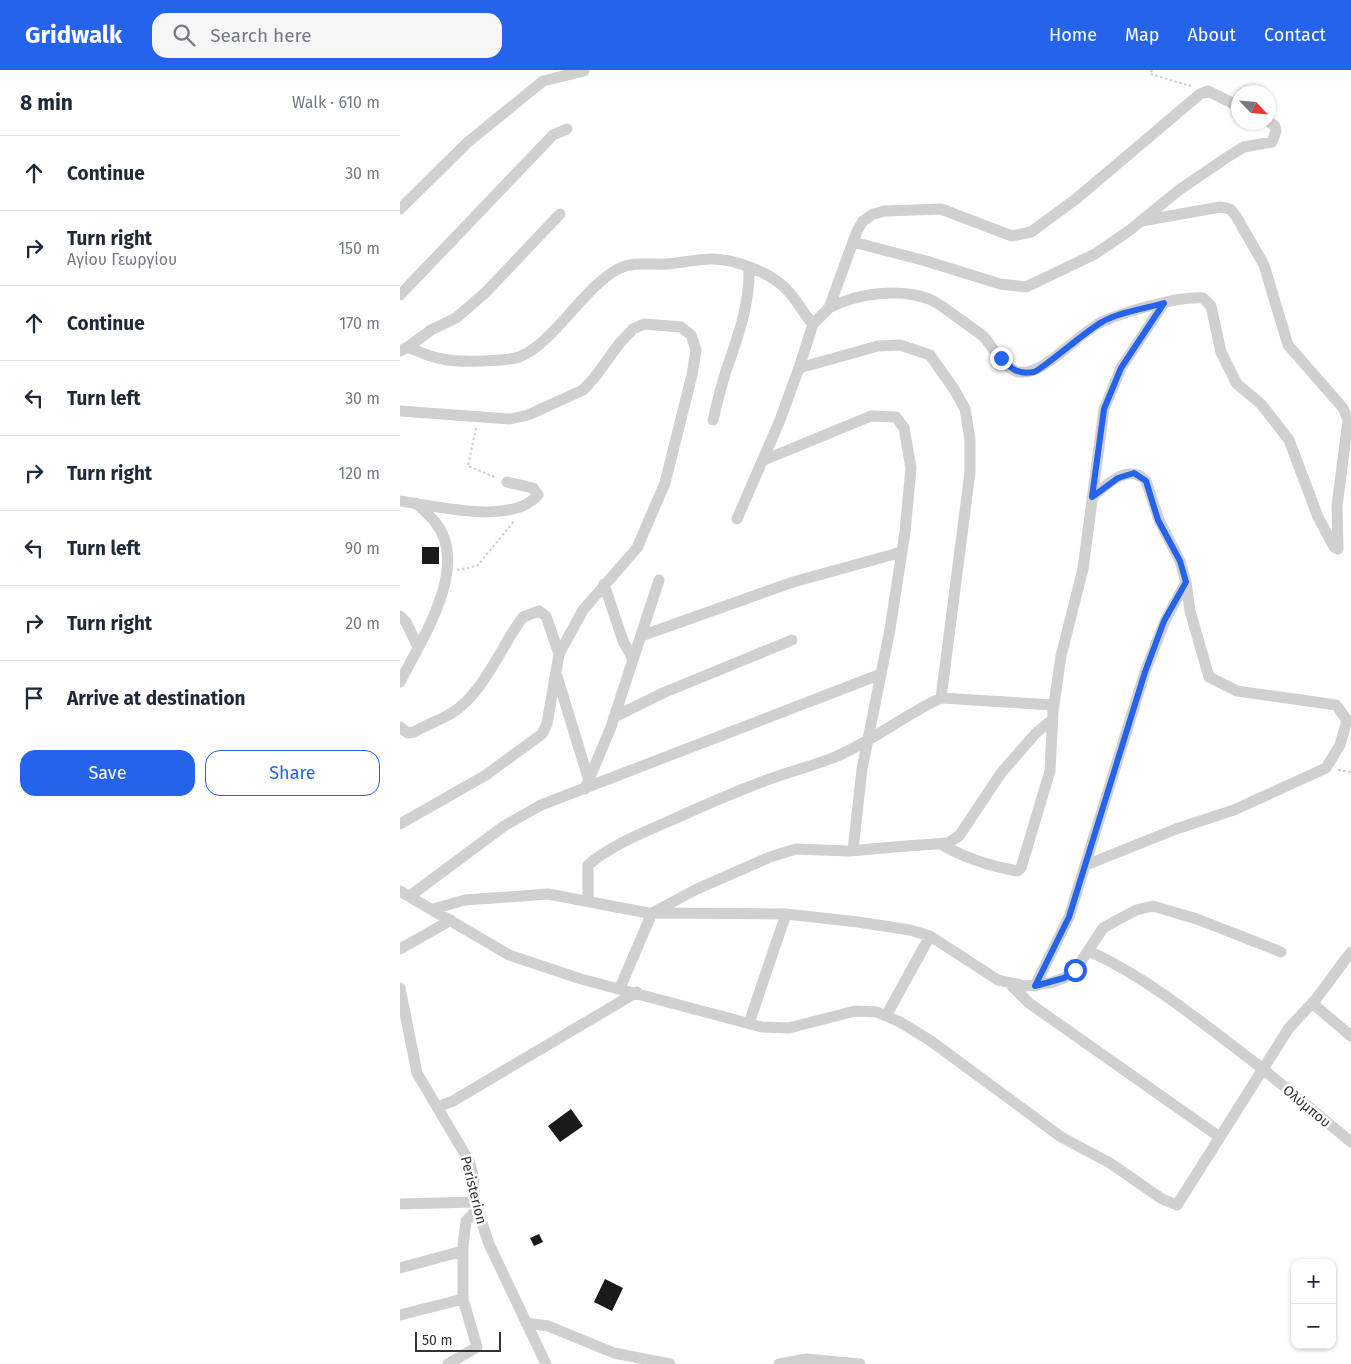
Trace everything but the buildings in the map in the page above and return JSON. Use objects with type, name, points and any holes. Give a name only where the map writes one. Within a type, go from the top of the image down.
[{"type":"street","points":[[400,209],[468,142],[543,81],[584,71]]},
{"type":"street","points":[[829,308],[853,242],[863,221],[873,214],[904,210],[942,209],[1012,236],[1031,232],[1076,199],[1182,107],[1208,91],[1231,102]]},
{"type":"street","points":[[400,295],[553,135],[567,129]]},
{"type":"street","points":[[853,242],[926,261],[1000,284],[1026,287],[1095,254],[1142,221],[1179,190],[1229,156],[1244,147],[1272,142],[1276,130]]},
{"type":"street","points":[[737,519],[764,460],[799,368],[813,324],[829,308],[840,302],[869,295],[902,295],[929,299],[983,336],[1012,370],[1020,373],[1036,371],[1072,342],[1103,321],[1186,297],[1203,298],[1211,306],[1221,352],[1237,384],[1261,404],[1289,440],[1318,517],[1334,547],[1338,548],[1337,506],[1348,420],[1339,402],[1288,345],[1264,265],[1236,216],[1230,210],[1220,207],[1142,221]]},
{"type":"street","points":[[404,349],[431,330],[456,318],[485,293],[560,214]]},
{"type":"street","points":[[404,349],[434,359],[461,361],[518,357],[534,349],[595,287],[617,270],[627,265],[714,259],[749,268],[782,285],[795,298],[803,313],[813,324]]},
{"type":"street","points":[[713,420],[726,371],[743,324],[750,292],[749,268]]},
{"type":"street","points":[[941,844],[957,853],[988,864],[1017,871],[1021,868],[1050,772],[1052,720],[1061,656],[1083,568],[1104,409],[1121,368],[1164,303]]},
{"type":"street","points":[[400,411],[510,420],[528,415],[583,390],[619,344],[633,330],[644,324],[681,327],[691,335],[696,350],[692,375],[665,483],[637,548],[582,610],[559,654],[549,717],[542,734],[486,775],[400,824]]},
{"type":"street","points":[[799,368],[878,346],[900,345],[930,355],[954,389],[965,409],[970,440],[970,472],[942,698]]},
{"type":"street","points":[[764,460],[871,416],[896,417],[904,428],[911,468],[902,552],[868,741],[853,850]]},
{"type":"street","points":[[1086,865],[1176,829],[1234,810],[1326,768],[1340,745],[1347,720],[1336,705],[1237,690],[1209,677],[1190,611],[1186,582],[1180,561],[1158,520],[1146,481],[1142,476],[1134,473],[1118,478],[1092,497]]},
{"type":"street","points":[[400,501],[486,513],[519,507],[532,502],[538,492],[533,488],[507,482]]},
{"type":"street","points":[[400,682],[444,592],[448,562],[444,538],[436,522],[416,503]]},
{"type":"street","points":[[641,636],[793,582],[902,552]]},
{"type":"street","points":[[587,785],[614,717],[659,580]]},
{"type":"street","points":[[1035,986],[1069,917],[1145,672],[1164,621],[1186,582]]},
{"type":"street","points":[[604,584],[622,641],[633,659]]},
{"type":"street","points":[[400,727],[408,734],[453,712],[467,699],[482,680],[523,618],[532,612],[539,611],[546,616],[559,654]]},
{"type":"street","points":[[400,616],[406,622],[418,647]]},
{"type":"street","points":[[614,717],[663,693],[792,640]]},
{"type":"street","points":[[555,670],[587,785]]},
{"type":"street","points":[[881,674],[587,785],[541,805],[504,826],[405,893],[509,955],[581,979],[637,992],[762,1027],[789,1028],[855,1010],[876,1012],[886,1016],[931,1041],[1061,1137],[1110,1163],[1162,1199],[1177,1205],[1218,1136],[1288,1028],[1312,1003],[1351,952]]},
{"type":"street","points":[[588,901],[588,865],[595,859],[643,832],[689,812],[760,782],[830,759],[868,741],[906,716],[942,698],[1054,705]]},
{"type":"street","points":[[620,988],[652,913],[696,889],[770,857],[796,849],[853,850],[948,843],[959,836],[1001,773],[1036,732],[1052,720]]},
{"type":"street","points":[[433,909],[466,900],[548,894],[652,913],[786,914],[910,930],[930,936],[992,976],[1010,984],[1035,986],[1064,978],[1075,970],[1103,928],[1136,910],[1153,906],[1197,919],[1281,952]]},
{"type":"street","points":[[749,1023],[786,914]]},
{"type":"street","points":[[400,949],[451,920]]},
{"type":"street","points":[[886,1016],[930,936]]},
{"type":"street","name":"Ολύμπου","points":[[1088,951],[1110,960],[1140,979],[1263,1069],[1351,1142]]},
{"type":"street","points":[[1010,984],[1029,1003],[1218,1136]]},
{"type":"street","name":"Peristerion","points":[[400,988],[418,1073],[437,1107],[462,1145],[469,1161],[476,1206],[489,1244],[546,1364]]},
{"type":"street","points":[[437,1107],[453,1101],[637,992]]},
{"type":"street","points":[[1312,1003],[1351,1036]]},
{"type":"street","points":[[400,1204],[476,1206]]},
{"type":"street","points":[[448,1364],[477,1348],[463,1299],[463,1250],[466,1221],[476,1206]]},
{"type":"street","points":[[400,1268],[463,1250]]},
{"type":"street","points":[[400,1315],[463,1299]]},
{"type":"street","points":[[526,1323],[548,1326],[614,1352],[670,1364]]},
{"type":"street","points":[[780,1364],[806,1359],[860,1364]]},
{"type":"path","points":[[1152,70],[1150,74],[1208,91]]},
{"type":"path","points":[[478,418],[468,466],[507,482]]},
{"type":"path","points":[[447,570],[465,570],[477,566],[514,522],[519,507]]},
{"type":"route","points":[[1001,358],[1012,370],[1020,373],[1036,371],[1072,342],[1103,321],[1164,303],[1121,368],[1104,409],[1100,452],[1092,497],[1106,485],[1128,473],[1142,476],[1146,481],[1158,520],[1180,561],[1186,582],[1164,621],[1145,672],[1069,917],[1035,986],[1064,978],[1075,970]]}]
